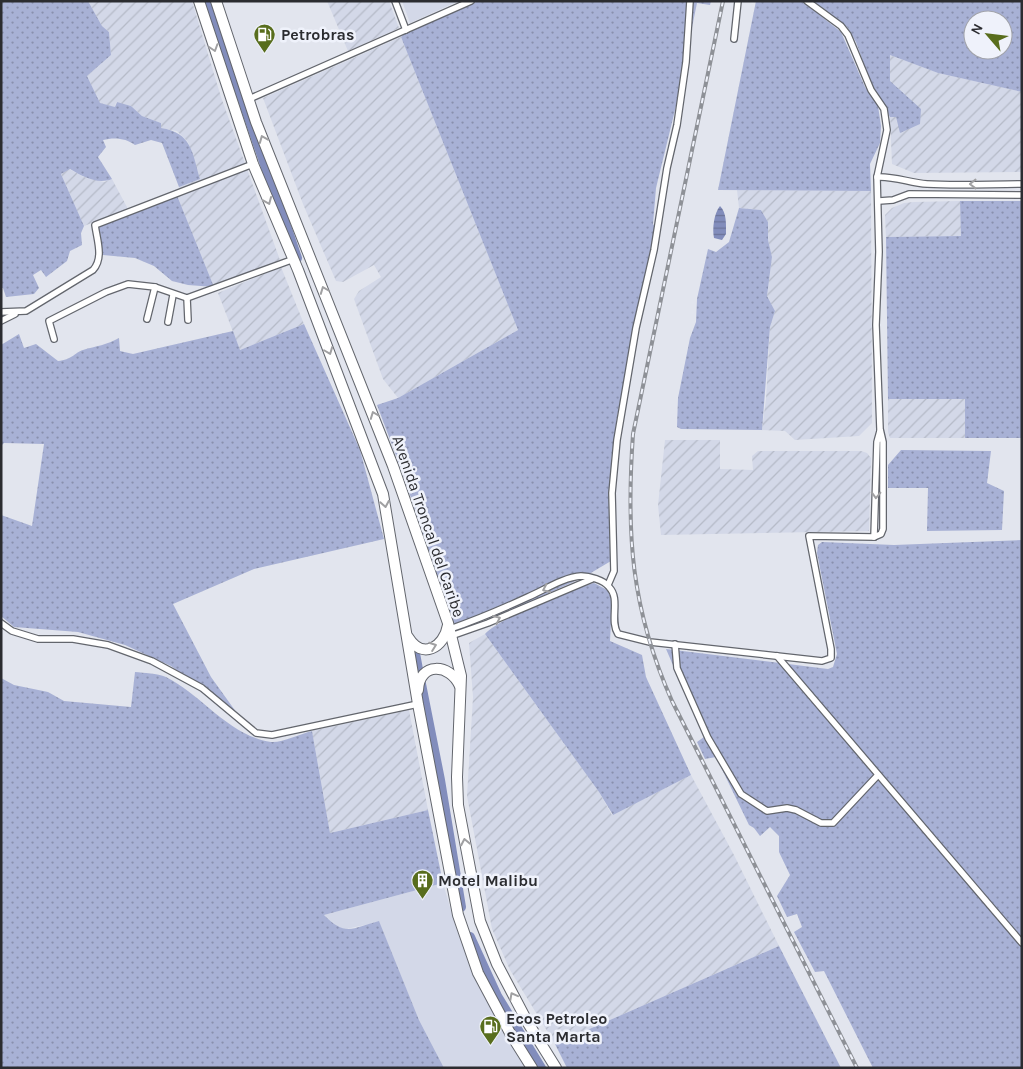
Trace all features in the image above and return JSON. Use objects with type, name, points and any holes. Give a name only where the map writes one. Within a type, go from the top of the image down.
[{"type":"highway","name":"Avenida Troncal del Caribe","points":[[198,1],[253,164],[294,260],[383,494],[418,704],[458,915],[478,973],[510,1033],[532,1068]]},
{"type":"highway","name":"Avenida Troncal del Caribe","points":[[219,2],[249,99],[390,458],[450,629],[462,676],[457,777],[458,806],[480,921],[497,964],[528,1023],[556,1068]]},
{"type":"highway","points":[[408,637],[420,648],[431,648],[444,638],[450,629]]},
{"type":"highway","points":[[418,704],[418,683],[423,675],[430,670],[439,668],[448,670],[455,676],[462,692]]},
{"type":"street","points":[[395,1],[406,30]]},
{"type":"street","points":[[249,99],[470,1]]},
{"type":"street","points":[[608,586],[614,571],[612,493],[617,440],[636,328],[654,250],[667,168],[677,125],[686,62],[690,1]]},
{"type":"street","points":[[734,39],[738,1]]},
{"type":"street","points":[[450,629],[488,623],[592,579],[608,586],[613,593],[614,625],[618,634],[650,642],[822,661],[830,658],[831,649],[810,536],[874,537],[877,442],[880,429],[876,325],[879,201],[877,177],[887,130],[884,109],[871,90],[848,35],[841,26],[810,3]]},
{"type":"street","points":[[1,312],[16,313],[26,311],[62,291],[97,266],[100,255],[95,225],[253,164]]},
{"type":"street","points":[[877,177],[893,177],[912,183],[930,184],[1022,184]]},
{"type":"street","points":[[879,201],[893,200],[909,194],[1022,195]]},
{"type":"street","points":[[54,339],[48,322],[50,320],[106,292],[128,284],[155,287],[187,298],[294,260]]},
{"type":"street","points":[[147,319],[155,287]]},
{"type":"street","points":[[168,322],[173,294]]},
{"type":"street","points":[[187,298],[188,320]]},
{"type":"street","points":[[1,321],[16,313]]},
{"type":"street","points":[[1,624],[12,631],[38,639],[73,639],[108,645],[152,661],[202,688],[256,733],[272,735],[418,704]]},
{"type":"street","points":[[675,644],[677,668],[708,738],[741,794],[761,809],[768,811],[787,808],[796,810],[821,823],[833,823],[878,775]]},
{"type":"street","points":[[777,656],[1022,943]]},
{"type":"shaded area","points":[[1,1],[88,1],[102,26],[109,32],[111,55],[87,76],[100,103],[115,107],[117,102],[131,106],[142,116],[161,123],[161,128],[179,134],[189,145],[200,179],[179,187],[162,143],[151,140],[135,145],[120,139],[103,140],[106,147],[98,157],[112,179],[106,181],[95,180],[70,169],[61,174],[84,226],[81,233],[82,245],[70,251],[67,261],[46,277],[41,270],[33,275],[39,288],[34,294],[6,297],[3,288],[1,288]]},
{"type":"shaded area","points":[[88,1],[192,1],[221,97],[280,260],[214,287],[176,193],[180,190],[179,187],[200,179],[188,142],[177,131],[160,128],[161,123],[142,116],[131,106],[116,102],[115,107],[100,104],[87,76],[111,55],[109,32],[102,26]]},
{"type":"shaded area","points":[[327,1],[389,1],[399,28],[348,51]]},
{"type":"shaded area","points":[[402,1],[459,1],[410,23]]},
{"type":"shaded area","points":[[478,1],[711,1],[710,5],[697,3],[676,106],[656,188],[653,224],[655,227],[617,417],[611,461],[611,561],[584,577],[499,616],[453,624],[403,474],[377,405],[398,398],[518,330],[401,37],[406,32]]},
{"type":"shaded area","points":[[756,1],[802,1],[841,32],[865,87],[878,106],[881,126],[880,143],[870,164],[871,191],[718,190]]},
{"type":"shaded area","points":[[814,1],[1022,1],[1022,92],[938,73],[890,55],[890,81],[921,109],[920,124],[900,133],[896,117],[890,117],[871,84],[856,42],[847,27],[816,5]]},
{"type":"shaded area","points":[[401,37],[518,330],[398,398],[383,379],[354,299],[359,291],[381,277],[374,265],[343,282],[336,281],[303,204],[263,98]]},
{"type":"shaded area","points":[[890,55],[938,73],[1022,92],[1022,172],[914,173],[892,164],[890,117],[896,117],[899,133],[890,81]]},
{"type":"shaded area","points":[[69,169],[84,177],[104,182],[112,179],[128,209],[84,226],[61,174]]},
{"type":"shaded area","points":[[737,190],[871,191],[872,423],[859,436],[795,440],[785,431],[760,430],[762,429],[766,399],[770,327],[775,311],[767,296],[772,257],[768,241],[768,222],[761,210],[739,208]]},
{"type":"shaded area","points":[[176,193],[214,287],[188,285],[172,281],[154,266],[135,258],[103,255],[97,222],[128,209]]},
{"type":"shaded area","points":[[960,201],[962,236],[886,237],[885,215],[892,208],[904,203]]},
{"type":"shaded area","points":[[960,201],[1022,201],[1022,438],[965,438],[965,399],[888,399],[886,237],[961,236]]},
{"type":"shaded area","points":[[720,206],[724,212],[726,223],[726,234],[722,240],[714,238],[713,234],[715,217]]},
{"type":"shaded area","points":[[739,208],[761,210],[768,222],[768,240],[772,257],[767,296],[775,311],[770,327],[762,430],[681,429],[677,427],[678,398],[690,338],[696,322],[697,299],[708,249],[716,252],[729,242]]},
{"type":"shaded area","points":[[281,267],[304,324],[240,350],[218,293]]},
{"type":"shaded area","points":[[304,324],[360,450],[384,539],[254,569],[173,604],[211,677],[239,716],[171,666],[125,645],[78,632],[14,627],[1,616],[1,515],[32,526],[44,444],[4,443],[1,446],[1,345],[19,334],[24,348],[36,344],[58,361],[70,358],[80,351],[106,344],[119,338],[120,351],[133,354],[233,331],[240,350]]},
{"type":"shaded area","points":[[888,399],[965,399],[965,438],[890,438],[888,432]]},
{"type":"shaded area","points":[[665,440],[720,440],[720,469],[753,470],[752,456],[758,451],[861,451],[867,453],[871,458],[869,531],[661,535],[658,505]]},
{"type":"shaded area","points":[[901,450],[991,451],[987,483],[1004,491],[1002,530],[927,531],[928,488],[888,488],[888,465]]},
{"type":"shaded area","points":[[1022,540],[1022,1068],[873,1068],[824,971],[815,972],[794,932],[802,927],[797,914],[787,917],[777,896],[790,875],[779,852],[779,836],[770,827],[760,836],[749,825],[716,757],[705,759],[697,742],[704,737],[666,649],[828,669],[833,667],[837,654],[817,553],[818,545],[822,542],[894,545]]},
{"type":"shaded area","points":[[594,583],[609,591],[612,604],[610,641],[642,655],[646,677],[691,775],[613,815],[599,792],[485,634],[493,627],[520,612]]},
{"type":"shaded area","points":[[485,634],[599,792],[612,815],[691,775],[734,855],[779,946],[555,1044],[510,970],[492,929],[467,796],[473,697],[469,643]]},
{"type":"shaded area","points":[[135,672],[166,677],[192,694],[229,724],[256,738],[275,742],[312,731],[330,833],[428,810],[443,883],[324,915],[338,926],[350,929],[379,921],[419,1020],[444,1068],[1,1068],[1,678],[14,685],[48,692],[64,701],[131,707]]},
{"type":"shaded area","points":[[409,710],[428,810],[330,833],[312,731]]},
{"type":"shaded area","points":[[443,883],[456,928],[476,979],[527,1068],[444,1068],[419,1020],[379,922],[346,929],[337,928],[324,915]]},
{"type":"shaded area","points":[[779,946],[841,1068],[567,1068],[555,1044]]},
{"type":"waterway","points":[[209,1],[297,258]]},
{"type":"waterway","points":[[414,648],[419,675]]},
{"type":"waterway","points":[[421,684],[440,780],[461,907]]},
{"type":"waterway","points":[[470,937],[497,996],[541,1068]]},
{"type":"railway","points":[[723,1],[633,434],[630,505],[634,570],[648,635],[658,667],[672,701],[857,1068]]},
{"type":"place","name":"Petrobras","points":[[265,53]]},
{"type":"place","name":"Motel Malibu","points":[[422,899]]},
{"type":"place","name":"Ecos Petroleo Santa Marta","points":[[490,1046]]}]
